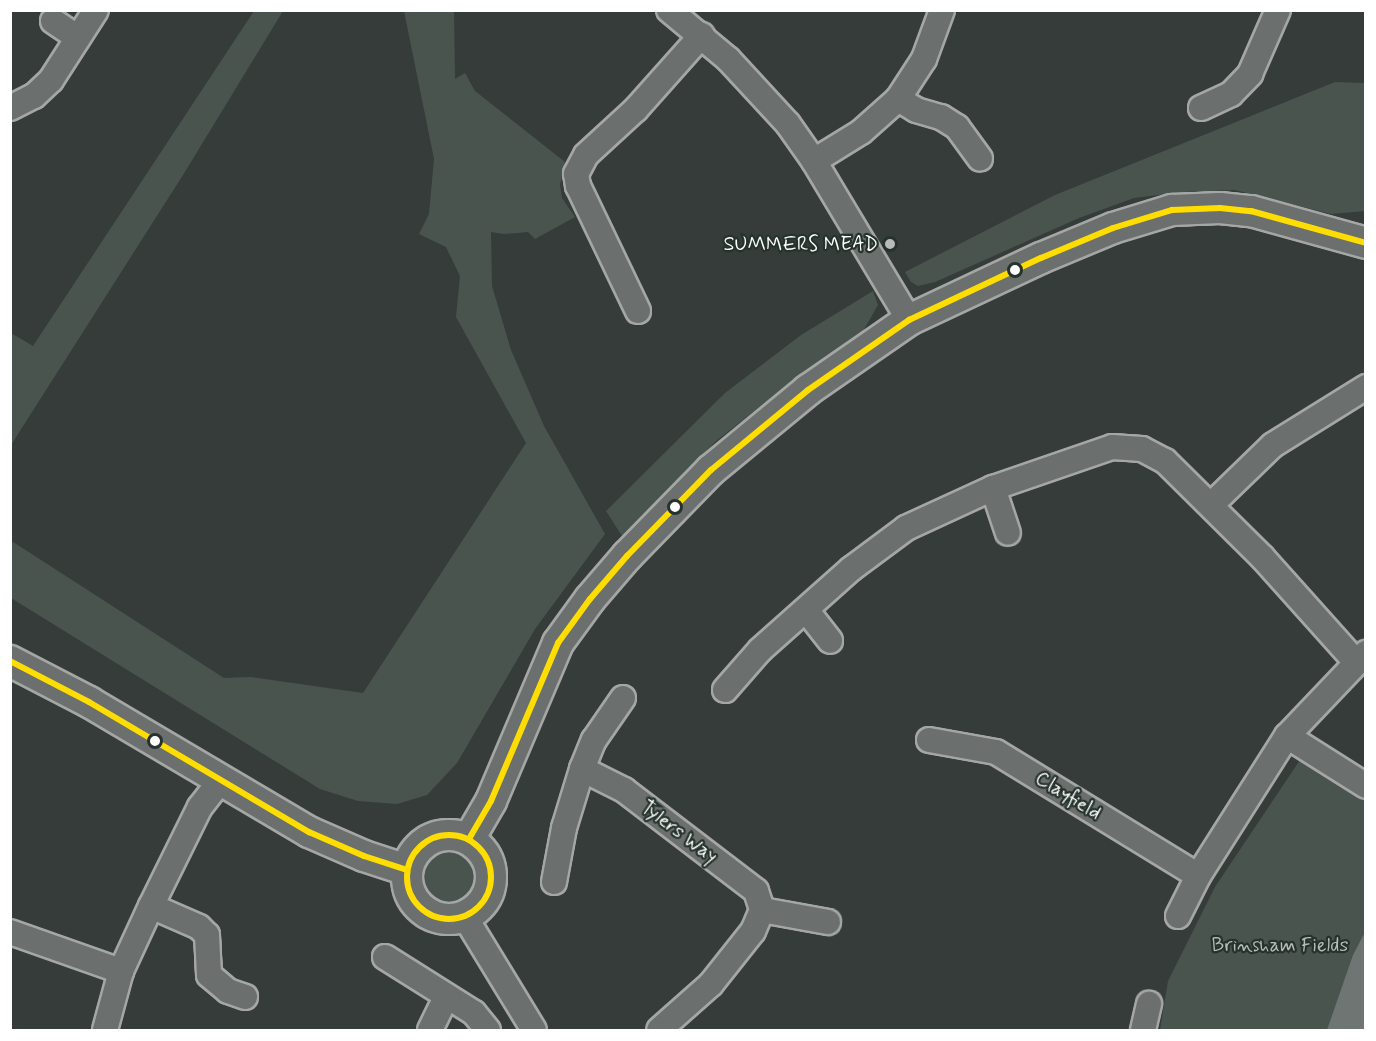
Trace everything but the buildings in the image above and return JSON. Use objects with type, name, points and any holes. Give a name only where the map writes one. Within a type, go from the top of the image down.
[{"type":"street","points":[[10,108],[42,89],[96,10]]},
{"type":"street","points":[[669,10],[702,35],[763,95],[814,161],[909,320]]},
{"type":"street","points":[[814,161],[861,132],[898,99],[924,59],[942,10]]},
{"type":"street","points":[[1200,108],[1231,94],[1250,74],[1278,10]]},
{"type":"street","points":[[53,21],[78,38]]},
{"type":"street","points":[[638,310],[578,186],[576,174],[586,155],[636,109],[702,35]]},
{"type":"street","points":[[898,99],[916,110],[941,117],[957,127],[980,159]]},
{"type":"street","points":[[469,839],[491,801],[558,643],[590,599],[627,556],[711,470],[808,390],[909,320],[1051,253],[1113,228],[1172,210],[1220,208],[1251,211],[1365,243]]},
{"type":"street","points":[[1211,505],[1273,445],[1365,387]]},
{"type":"street","points":[[724,690],[759,650],[851,569],[906,528],[993,488],[1112,447],[1142,449],[1165,461],[1361,657],[1287,736],[1198,876],[1178,916]]},
{"type":"street","points":[[993,488],[1008,533]]},
{"type":"street","points":[[806,610],[830,641]]},
{"type":"street","points":[[12,663],[89,702],[220,781],[332,844],[407,870]]},
{"type":"street","points":[[554,882],[564,828],[582,769],[594,740],[624,698]]},
{"type":"street","points":[[1287,736],[1365,786]]},
{"type":"street","name":"Clayfield","points":[[929,740],[996,752],[1198,876]]},
{"type":"street","name":"Tylers Way","points":[[582,769],[624,790],[756,891],[762,910]]},
{"type":"street","points":[[105,1030],[121,971],[151,906],[200,807],[220,781]]},
{"type":"street","points":[[453,835],[469,839],[481,849],[489,863],[491,879],[488,895],[478,908],[465,917],[443,919],[422,911],[412,899],[407,885],[407,870],[413,855],[423,843],[438,836],[453,835]]},
{"type":"street","points":[[151,906],[199,927],[207,935],[209,975],[228,991],[245,997]]},
{"type":"street","points":[[659,1030],[711,984],[753,931],[762,910],[828,922]]},
{"type":"street","points":[[465,917],[534,1030]]},
{"type":"street","points":[[10,932],[121,971]]},
{"type":"street","points":[[385,957],[474,1013],[488,1030]]},
{"type":"street","points":[[430,1030],[446,997]]},
{"type":"street","points":[[1143,1030],[1149,1004]]},
{"type":"green space","points":[[254,11],[283,11],[183,175],[11,445],[11,333],[33,346]]},
{"type":"green space","points":[[404,11],[454,11],[455,79],[465,73],[475,91],[565,162],[560,185],[562,198],[575,217],[535,239],[528,232],[504,234],[491,232],[492,286],[511,350],[544,426],[605,534],[535,629],[457,763],[427,795],[397,804],[358,801],[320,789],[11,598],[10,540],[224,678],[251,677],[363,693],[526,443],[456,317],[460,276],[446,247],[419,234],[429,214],[434,159]]},
{"type":"green space","points":[[1335,82],[1365,83],[1365,211],[1331,214],[1235,190],[1183,192],[1134,198],[1079,218],[935,282],[918,286],[911,282],[905,272],[1055,195]]},
{"type":"green space","points":[[873,291],[878,305],[863,331],[798,377],[716,441],[622,536],[606,511],[725,393],[801,335]]},
{"type":"green space","name":"Brinsham Fields","points":[[1302,757],[1365,797],[1365,1030],[1160,1030],[1168,981],[1215,887]]},
{"type":"green space","points":[[449,850],[459,852],[468,858],[474,867],[476,877],[474,887],[468,896],[459,902],[449,904],[439,902],[430,896],[424,887],[422,877],[424,867],[430,858],[439,852]]},
{"type":"shaded area","points":[[1365,932],[1365,1030],[1327,1030],[1353,955]]},
{"type":"transit line","points":[[469,839],[491,801],[558,643],[590,599],[627,556],[711,470],[808,390],[909,320],[1041,258],[1113,228],[1172,210],[1220,208],[1251,211],[1366,243]]},
{"type":"transit line","points":[[10,661],[89,702],[309,832],[364,856],[407,870]]},
{"type":"transit line","points":[[449,835],[465,838],[479,847],[488,861],[491,877],[488,893],[479,907],[465,916],[449,919],[433,916],[419,907],[410,893],[407,877],[410,861],[419,847],[433,838],[449,835]]},
{"type":"place","name":"SUMMERS MEAD","points":[[890,244]]}]
